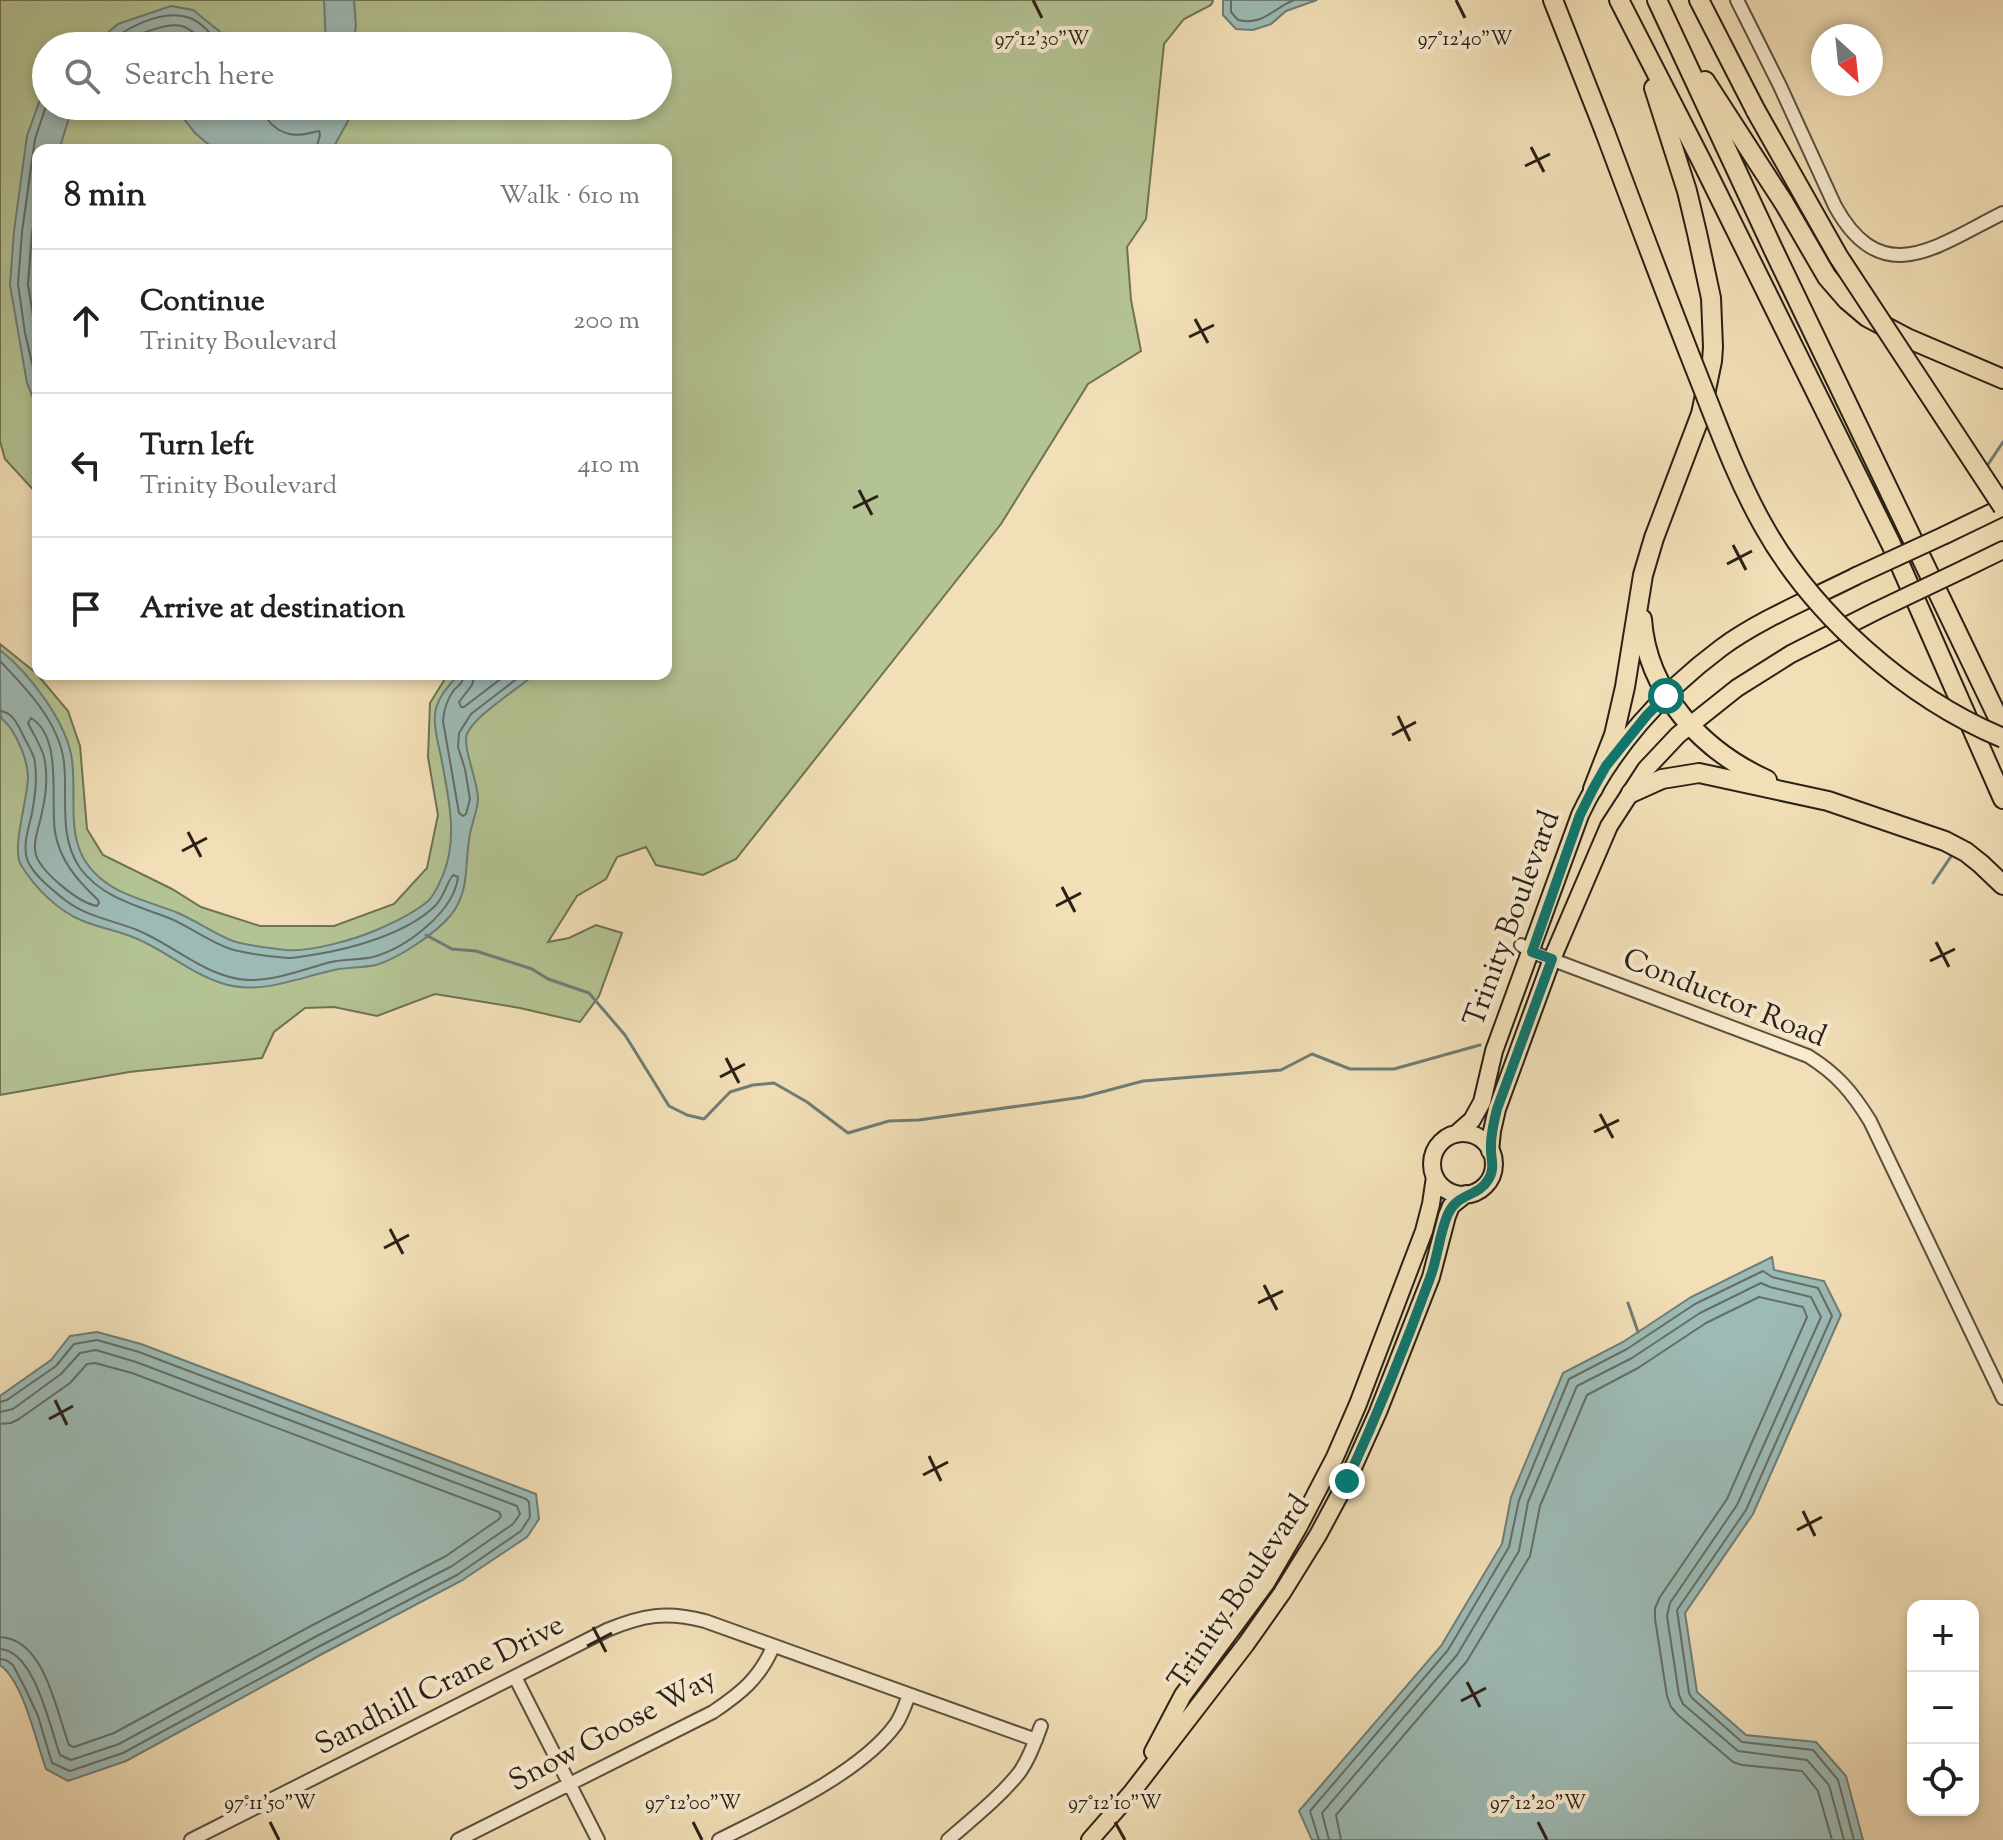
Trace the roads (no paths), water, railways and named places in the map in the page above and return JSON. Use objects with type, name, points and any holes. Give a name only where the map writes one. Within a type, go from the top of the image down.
[{"type":"highway","points":[[1553,0],[1717,425],[1762,524],[1822,607],[1863,648],[1891,672],[1946,710],[2003,738]]},
{"type":"highway","points":[[1619,0],[1891,544],[2003,799]]},
{"type":"highway","points":[[1657,0],[2003,728]]},
{"type":"highway","points":[[1699,0],[1756,111],[1838,256],[2003,507]]},
{"type":"highway","points":[[1670,29],[1784,203],[1827,277],[1847,300],[1867,317],[1907,338],[2003,379]]},
{"type":"highway","points":[[1593,789],[1614,735],[1643,575],[1701,414],[1713,347],[1711,298],[1687,191],[1640,44]]},
{"type":"highway","points":[[1643,575],[1643,629],[1650,662],[1666,696],[1689,726],[1731,761],[1799,795]]},
{"type":"highway","points":[[1631,793],[1662,779],[1699,773],[1828,801],[1945,841],[1966,852],[2003,885]]},
{"type":"main road","name":"Trinity Boulevard","points":[[1132,1792],[1183,1695],[1266,1583],[1335,1457],[1424,1231],[1435,1177],[1432,1164],[1435,1150],[1472,1120],[1482,1102],[1494,1051],[1526,948],[1580,815],[1606,766],[1647,715],[1721,648],[1856,576],[2003,507]]},
{"type":"main road","name":"Trinity Boulevard","points":[[1090,1840],[1132,1792],[1246,1644],[1318,1535],[1347,1481],[1431,1277],[1451,1206],[1466,1194],[1482,1188],[1490,1177],[1493,1164],[1490,1151],[1492,1131],[1497,1109],[1552,959],[1609,826],[1646,769],[1689,726],[1737,688],[1791,654],[2003,550]]},
{"type":"main road","points":[[1456,1134],[1476,1136],[1490,1151]]},
{"type":"main road","points":[[1435,1177],[1447,1191],[1466,1194]]},
{"type":"street","points":[[1737,0],[1835,206],[1856,237],[1873,249],[1888,254],[1915,255],[2003,213]]},
{"type":"street","name":"Conductor Road","points":[[1526,948],[1808,1056],[1843,1083],[1870,1121],[2003,1398]]},
{"type":"street","name":"Sandhill Crane Drive","points":[[191,1840],[607,1630],[656,1615],[697,1619],[1036,1740]]},
{"type":"street","name":"Snow Goose Way","points":[[458,1840],[723,1705],[742,1692],[757,1676],[773,1647]]},
{"type":"street","points":[[515,1677],[598,1840]]},
{"type":"street","points":[[719,1840],[786,1806],[868,1753],[894,1726],[909,1695]]},
{"type":"street","points":[[948,1840],[1019,1773],[1041,1726]]},
{"type":"water","points":[[324,0],[354,0],[355,32],[325,32]]},
{"type":"water","points":[[1223,0],[1317,0],[1286,11],[1271,24],[1253,30],[1236,29],[1223,15]]},
{"type":"water","points":[[171,6],[193,10],[220,32],[109,32],[118,24]]},
{"type":"water","points":[[33,120],[68,120],[61,144],[32,144],[32,395],[27,383],[10,285],[27,136]]},
{"type":"water","points":[[185,120],[348,120],[335,144],[208,144]]},
{"type":"water","points":[[0,650],[34,685],[63,730],[72,760],[78,845],[84,860],[95,873],[118,890],[178,913],[233,941],[297,950],[321,947],[381,928],[430,899],[448,861],[451,833],[447,790],[435,728],[440,698],[454,680],[527,680],[488,711],[467,734],[478,802],[470,834],[462,895],[451,915],[416,944],[376,965],[339,969],[264,987],[235,987],[210,979],[146,943],[74,917],[40,890],[18,858],[28,776],[19,743],[1,717]]},
{"type":"water","points":[[1772,1257],[1774,1270],[1824,1281],[1841,1315],[1753,1514],[1685,1613],[1697,1692],[1746,1735],[1816,1742],[1846,1776],[1863,1840],[1312,1840],[1299,1811],[1441,1646],[1502,1544],[1511,1497],[1563,1373],[1623,1342],[1691,1297]]},
{"type":"water","points":[[97,1332],[141,1344],[536,1494],[539,1519],[527,1537],[461,1581],[126,1761],[68,1781],[46,1769],[22,1698],[0,1665],[0,1396],[51,1360],[70,1336]]},
{"type":"waterway","points":[[1988,469],[2003,442]]},
{"type":"waterway","points":[[1933,883],[1952,855]]},
{"type":"waterway","points":[[426,935],[452,949],[476,951],[532,969],[548,979],[589,993],[625,1035],[669,1106],[704,1119],[730,1092],[753,1085],[774,1083],[807,1102],[848,1133],[889,1121],[919,1120],[1083,1097],[1143,1081],[1281,1070],[1312,1054],[1350,1069],[1394,1069],[1480,1045]]},
{"type":"waterway","points":[[1628,1303],[1638,1332]]}]
